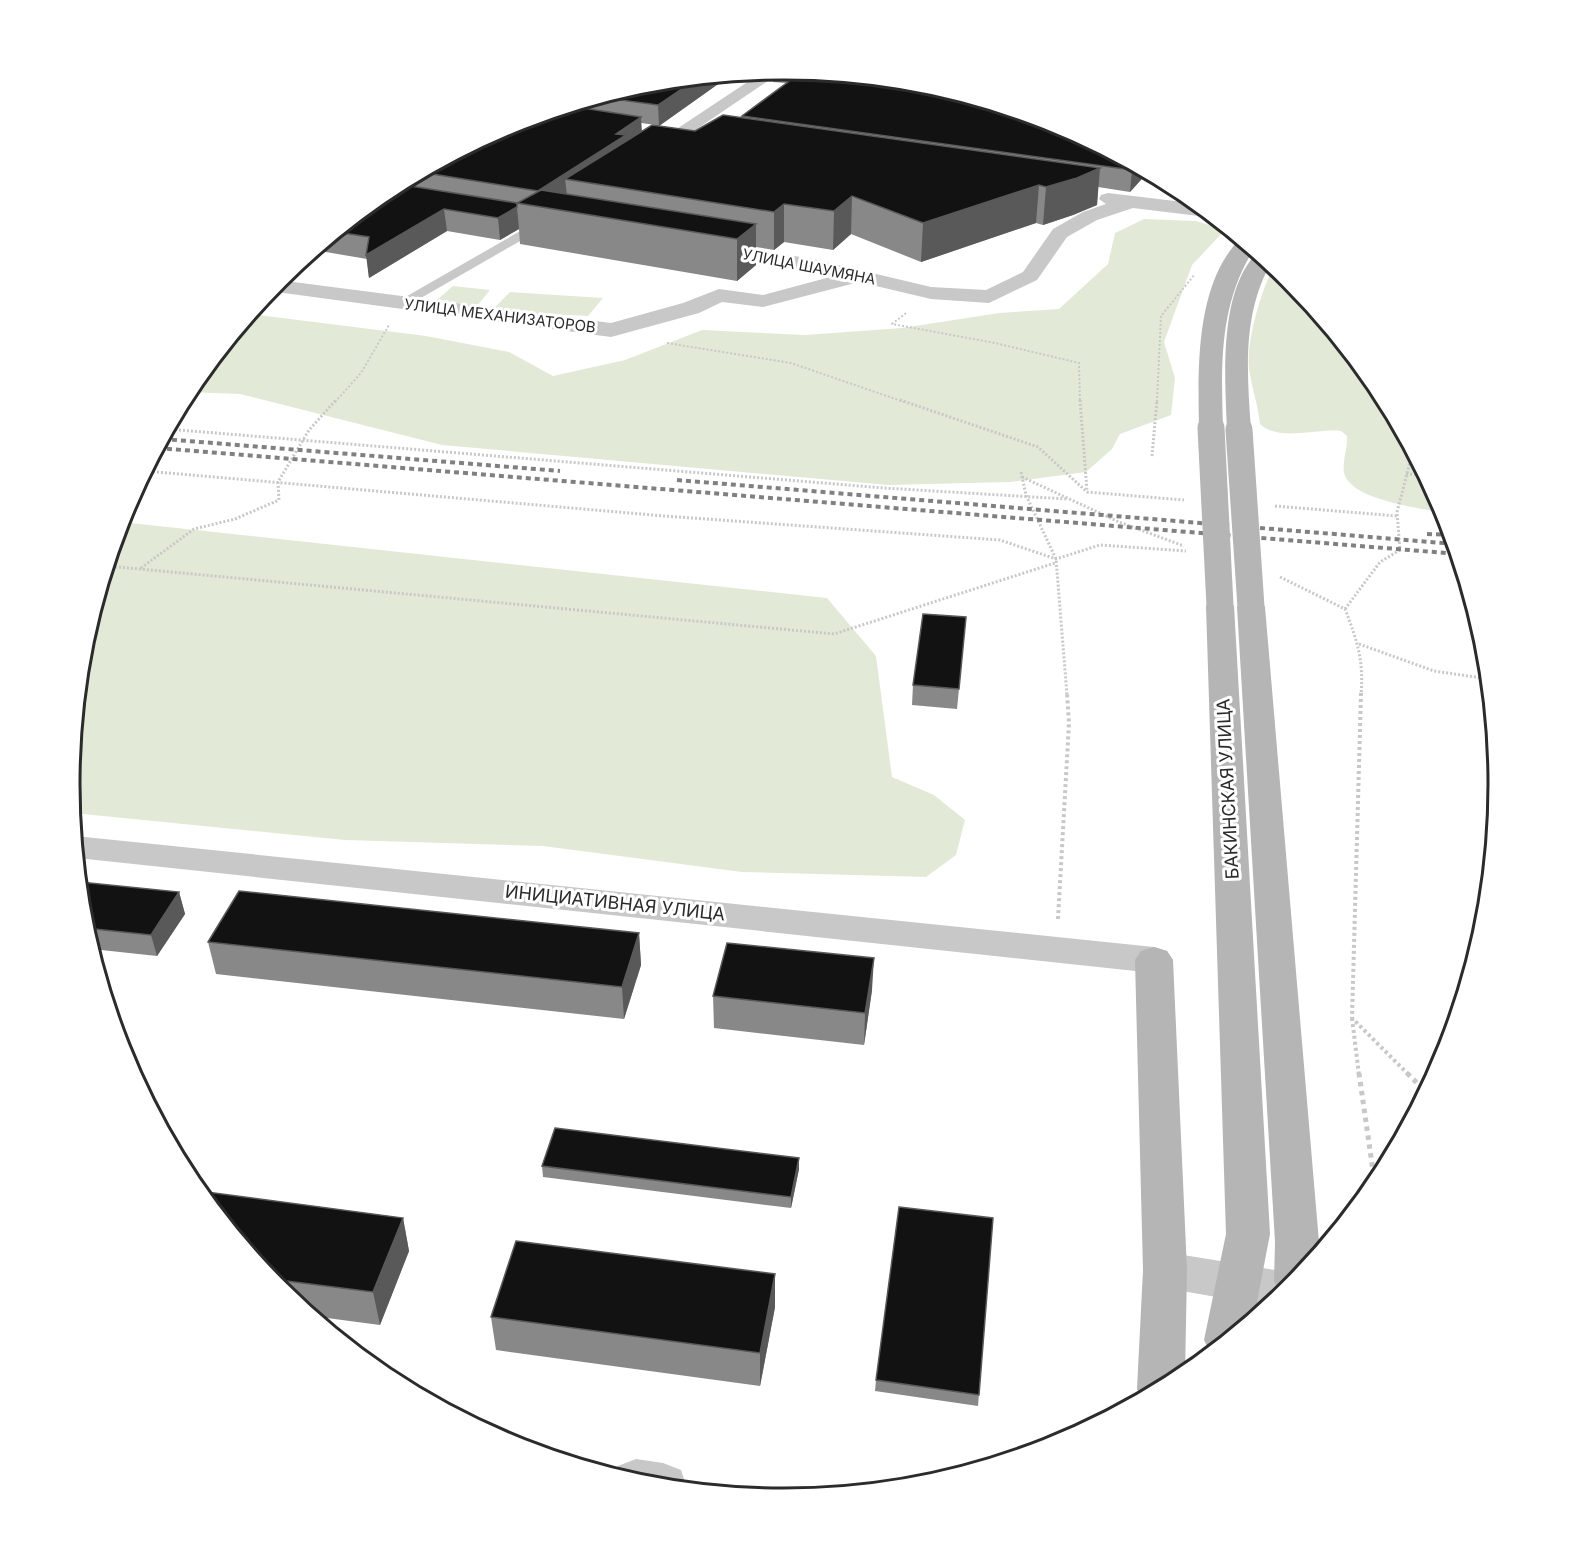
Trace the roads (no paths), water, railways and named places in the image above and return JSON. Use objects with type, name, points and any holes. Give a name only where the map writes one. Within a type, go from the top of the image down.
[{"type":"main road","name":"БАКИНСКАЯ УЛИЦА","points":[[1243,249],[1218,297],[1212,331],[1210,366],[1211,428],[1235,606],[1298,1242],[1297,1266]]},
{"type":"main road","name":"БАКИНСКАЯ УЛИЦА","points":[[1229,1329],[1248,1234],[1235,606],[1239,430],[1237,338],[1243,304],[1260,265]]},
{"type":"main road","points":[[1154,960],[1165,1270],[1161,1378]]},
{"type":"street","points":[[629,165],[760,81]]},
{"type":"street","points":[[654,131],[700,138]]},
{"type":"street","points":[[1096,197],[1191,209]]},
{"type":"street","name":"УЛИЦА ШАУМЯНА","points":[[696,246],[863,276],[931,293],[989,297],[1030,276],[1060,234],[1090,216],[1131,202]]},
{"type":"street","points":[[508,216],[543,222],[564,217]]},
{"type":"street","name":"УЛИЦА МЕХАНИЗАТОРОВ","points":[[285,288],[610,330],[691,308],[719,295],[764,301],[863,276]]},
{"type":"street","name":"ИНИЦИАТИВНАЯ УЛИЦА","points":[[84,848],[1154,960]]},
{"type":"street","points":[[1165,1270],[1274,1289]]},
{"type":"lane","points":[[402,303],[543,222]]},
{"type":"railway","points":[[170,440],[560,471]]},
{"type":"railway","points":[[166,449],[1450,553]]},
{"type":"railway","points":[[677,480],[1446,543]]},
{"type":"railway","points":[[1427,534],[1443,535]]}]
